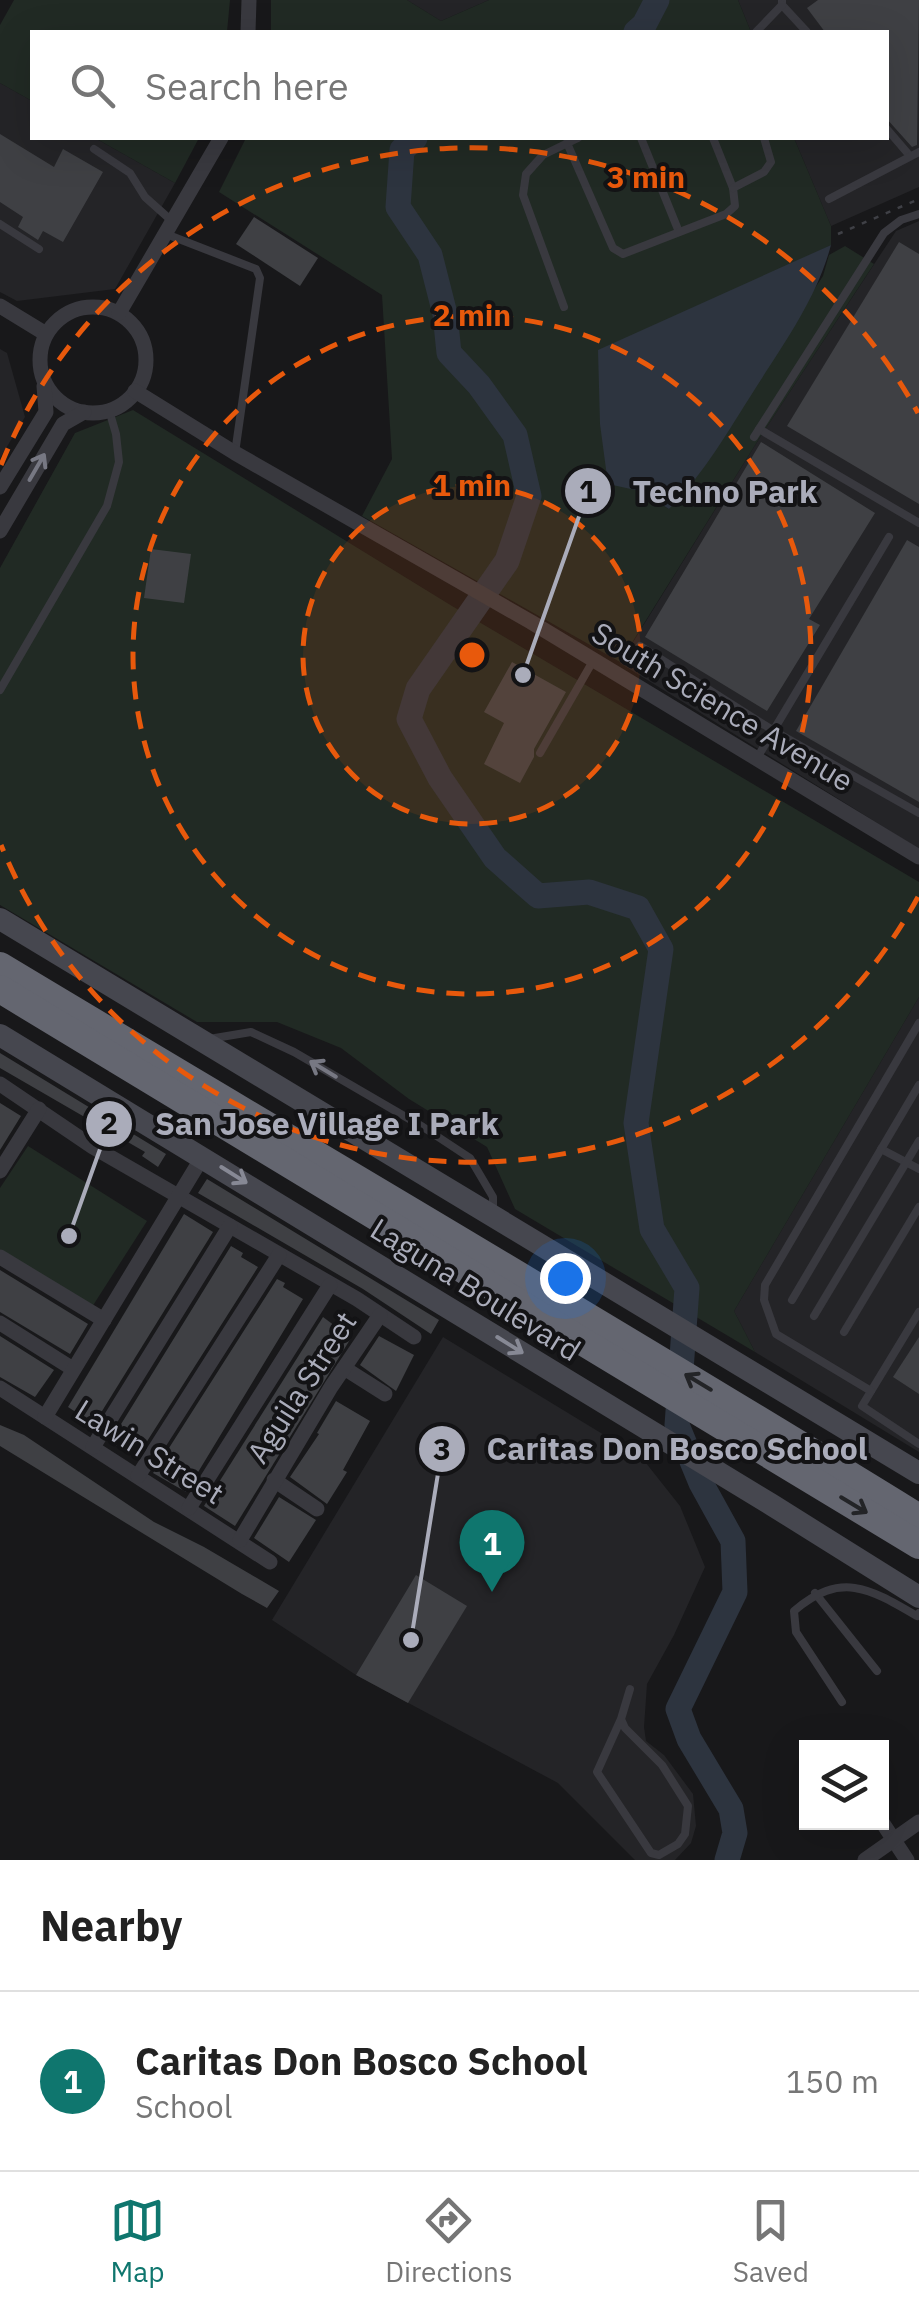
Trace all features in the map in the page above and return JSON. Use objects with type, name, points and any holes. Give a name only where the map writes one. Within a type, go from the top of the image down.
[{"type":"highway","points":[[9,983],[655,1356],[919,1518]]},
{"type":"highway","points":[[9,983],[654,1385],[919,1545]]},
{"type":"main road","points":[[0,918],[919,1473]]},
{"type":"main road","name":"Laguna Boulevard","points":[[0,1034],[772,1504],[918,1611]]},
{"type":"street","points":[[248,30],[250,0]]},
{"type":"street","points":[[119,314],[221,140]]},
{"type":"street","points":[[0,306],[46,334]]},
{"type":"street","points":[[0,488],[46,412],[40,358],[46,334],[56,322],[78,309],[95,306],[119,314],[137,330],[146,352],[143,376],[135,391],[108,410],[84,412],[63,424],[0,532]]},
{"type":"street","points":[[44,382],[60,402],[84,412]]},
{"type":"street","name":"South Science Avenue","points":[[135,391],[235,453],[531,622],[919,857]]},
{"type":"street","points":[[0,1084],[93,1148],[414,1337]]},
{"type":"street","points":[[0,1172],[38,1109]]},
{"type":"street","points":[[45,1416],[203,1156]]},
{"type":"street","points":[[93,1447],[230,1226]]},
{"type":"street","points":[[138,1476],[279,1255]]},
{"type":"street","points":[[0,1258],[104,1320]]},
{"type":"street","points":[[188,1508],[330,1285]]},
{"type":"street","name":"Aguila Street","points":[[240,1540],[380,1316]]},
{"type":"street","points":[[0,1322],[72,1369]]},
{"type":"street","points":[[344,1368],[385,1394]]},
{"type":"street","name":"Lawin Street","points":[[0,1388],[270,1562]]},
{"type":"street","points":[[274,1480],[317,1509]]},
{"type":"street","points":[[865,1860],[919,1822]]},
{"type":"street","points":[[887,1830],[907,1860]]},
{"type":"lane","points":[[758,30],[782,2],[804,30]]},
{"type":"lane","points":[[829,199],[914,154],[889,131]]},
{"type":"lane","points":[[564,307],[523,195],[526,174],[543,155],[573,140]]},
{"type":"lane","points":[[642,140],[679,232]]},
{"type":"lane","points":[[566,143],[612,248],[623,254],[726,214],[735,206],[714,140]]},
{"type":"lane","points":[[732,188],[764,172],[771,162],[765,140]]},
{"type":"lane","points":[[94,148],[130,173],[169,228],[256,269],[260,278],[235,453]]},
{"type":"lane","points":[[919,214],[884,232],[756,433],[919,523]]},
{"type":"lane","points":[[0,224],[39,249]]},
{"type":"lane","points":[[0,690],[107,506],[119,462],[108,410]]},
{"type":"lane","points":[[757,758],[889,537]]},
{"type":"lane","points":[[640,646],[774,731],[919,813]]},
{"type":"lane","points":[[540,752],[594,660]]},
{"type":"lane","points":[[871,1391],[776,1334],[764,1300],[765,1286],[919,1023]]},
{"type":"lane","points":[[200,1040],[251,1032],[294,1052],[423,1128],[470,1158],[492,1197],[493,1217]]},
{"type":"lane","points":[[792,1300],[919,1085]]},
{"type":"lane","points":[[814,1316],[919,1141]]},
{"type":"lane","points":[[881,1149],[919,1169]]},
{"type":"lane","points":[[844,1332],[919,1207]]},
{"type":"lane","points":[[919,1312],[862,1406],[919,1444]]},
{"type":"lane","points":[[842,1702],[796,1632],[794,1611],[816,1593],[866,1589],[918,1611]]},
{"type":"lane","points":[[816,1593],[878,1671]]},
{"type":"lane","points":[[622,1719],[637,1743],[662,1765],[688,1806],[685,1834],[678,1844],[660,1855],[651,1853],[597,1772],[622,1719],[630,1689]]},
{"type":"path","points":[[838,234],[919,199]]},
{"type":"shaded area","points":[[14,0],[230,0],[227,30],[30,30],[30,100],[0,83],[0,25]]},
{"type":"shaded area","points":[[271,0],[407,0],[441,21],[489,0],[738,0],[750,30],[271,30]]},
{"type":"shaded area","points":[[407,0],[489,0],[441,21]]},
{"type":"shaded area","points":[[738,0],[919,0],[919,187],[831,226],[795,140],[889,140],[889,30],[750,30]]},
{"type":"shaded area","points":[[0,83],[30,100],[30,140],[99,140],[175,183],[115,289],[17,301],[0,292]]},
{"type":"shaded area","points":[[99,140],[198,140],[175,183]]},
{"type":"shaded area","points":[[245,140],[795,140],[831,226],[831,245],[768,276],[640,491],[669,509],[823,276],[829,255],[845,246],[874,264],[620,662],[362,516],[392,459],[382,295],[219,192]]},
{"type":"shaded area","points":[[919,221],[919,849],[620,663],[762,434],[896,231]]},
{"type":"shaded area","points":[[831,245],[799,320],[715,452],[682,496],[669,509],[640,491],[608,484],[600,424],[598,350]]},
{"type":"shaded area","points":[[0,349],[7,353],[25,417],[0,458]]},
{"type":"shaded area","points":[[133,410],[452,606],[919,882],[919,997],[734,1311],[755,1352],[515,1209],[487,1147],[409,1099],[341,1048],[277,1022],[197,1022],[0,905],[0,568],[75,433]]},
{"type":"shaded area","points":[[919,997],[919,1452],[755,1352],[734,1311]]},
{"type":"shaded area","points":[[28,1146],[147,1221],[92,1307],[0,1251],[0,1188]]},
{"type":"shaded area","points":[[443,1337],[642,1458],[680,1506],[705,1567],[647,1684],[644,1727],[646,1741],[664,1755],[693,1794],[696,1826],[691,1843],[675,1860],[635,1860],[558,1783],[356,1675],[272,1620]]},
{"type":"building","points":[[818,0],[919,0],[917,145],[912,147],[889,121],[889,30],[824,30],[807,8]]},
{"type":"building","points":[[0,134],[54,167],[63,149],[103,172],[63,242],[43,231],[38,240],[18,227],[23,217],[0,202]]},
{"type":"building","points":[[254,217],[318,258],[300,286],[236,244]]},
{"type":"building","points":[[899,242],[919,254],[919,504],[787,426]]},
{"type":"building","points":[[761,442],[875,513],[809,619],[820,625],[767,711],[645,637]]},
{"type":"building","points":[[907,540],[919,547],[919,802],[796,731]]},
{"type":"building","points":[[151,549],[191,554],[184,603],[144,598]]},
{"type":"building","points":[[512,662],[566,692],[520,783],[484,764],[504,723],[484,712]]},
{"type":"building","points":[[0,1053],[166,1154],[158,1167],[142,1156],[145,1152],[0,1068]]},
{"type":"building","points":[[0,1103],[21,1116],[0,1150]]},
{"type":"building","points":[[207,1179],[439,1320],[431,1334],[363,1289],[198,1193]]},
{"type":"building","points":[[184,1214],[213,1232],[94,1424],[68,1407]]},
{"type":"building","points":[[231,1246],[258,1267],[137,1457],[110,1442]]},
{"type":"building","points":[[0,1270],[88,1324],[70,1354],[0,1312]]},
{"type":"building","points":[[277,1279],[303,1299],[186,1492],[153,1473]]},
{"type":"building","points":[[323,1317],[351,1338],[235,1526],[204,1506]]},
{"type":"building","points":[[0,1336],[54,1370],[35,1397],[0,1377]]},
{"type":"building","points":[[379,1336],[414,1355],[396,1391],[360,1365]]},
{"type":"building","points":[[919,1337],[919,1394],[893,1377]]},
{"type":"building","points":[[336,1401],[370,1421],[343,1470],[347,1472],[327,1504],[290,1477]]},
{"type":"building","points":[[0,1425],[24,1435],[154,1522],[279,1591],[267,1608],[242,1594],[0,1446]]},
{"type":"building","points":[[279,1497],[316,1520],[289,1562],[254,1538]]},
{"type":"building","points":[[416,1575],[467,1606],[408,1703],[356,1675]]},
{"type":"waterway","points":[[638,30],[657,0]]},
{"type":"waterway","points":[[413,140],[402,150],[398,207],[430,255],[445,314],[449,353],[479,385],[515,435],[529,496],[507,561],[418,689],[409,719],[440,778],[495,858],[538,896],[589,892],[638,908],[661,949],[636,1123],[652,1229],[687,1288],[677,1425],[701,1483],[733,1541],[735,1592],[678,1709],[689,1739],[731,1809],[735,1833],[727,1860]]},
{"type":"place","name":"Techno Park","points":[[523,675]]},
{"type":"place","name":"San Jose Village I Park","points":[[69,1236]]},
{"type":"place","name":"Caritas Don Bosco School","points":[[492,1592]]},
{"type":"place","name":"Caritas Don Bosco School","points":[[411,1640]]}]
